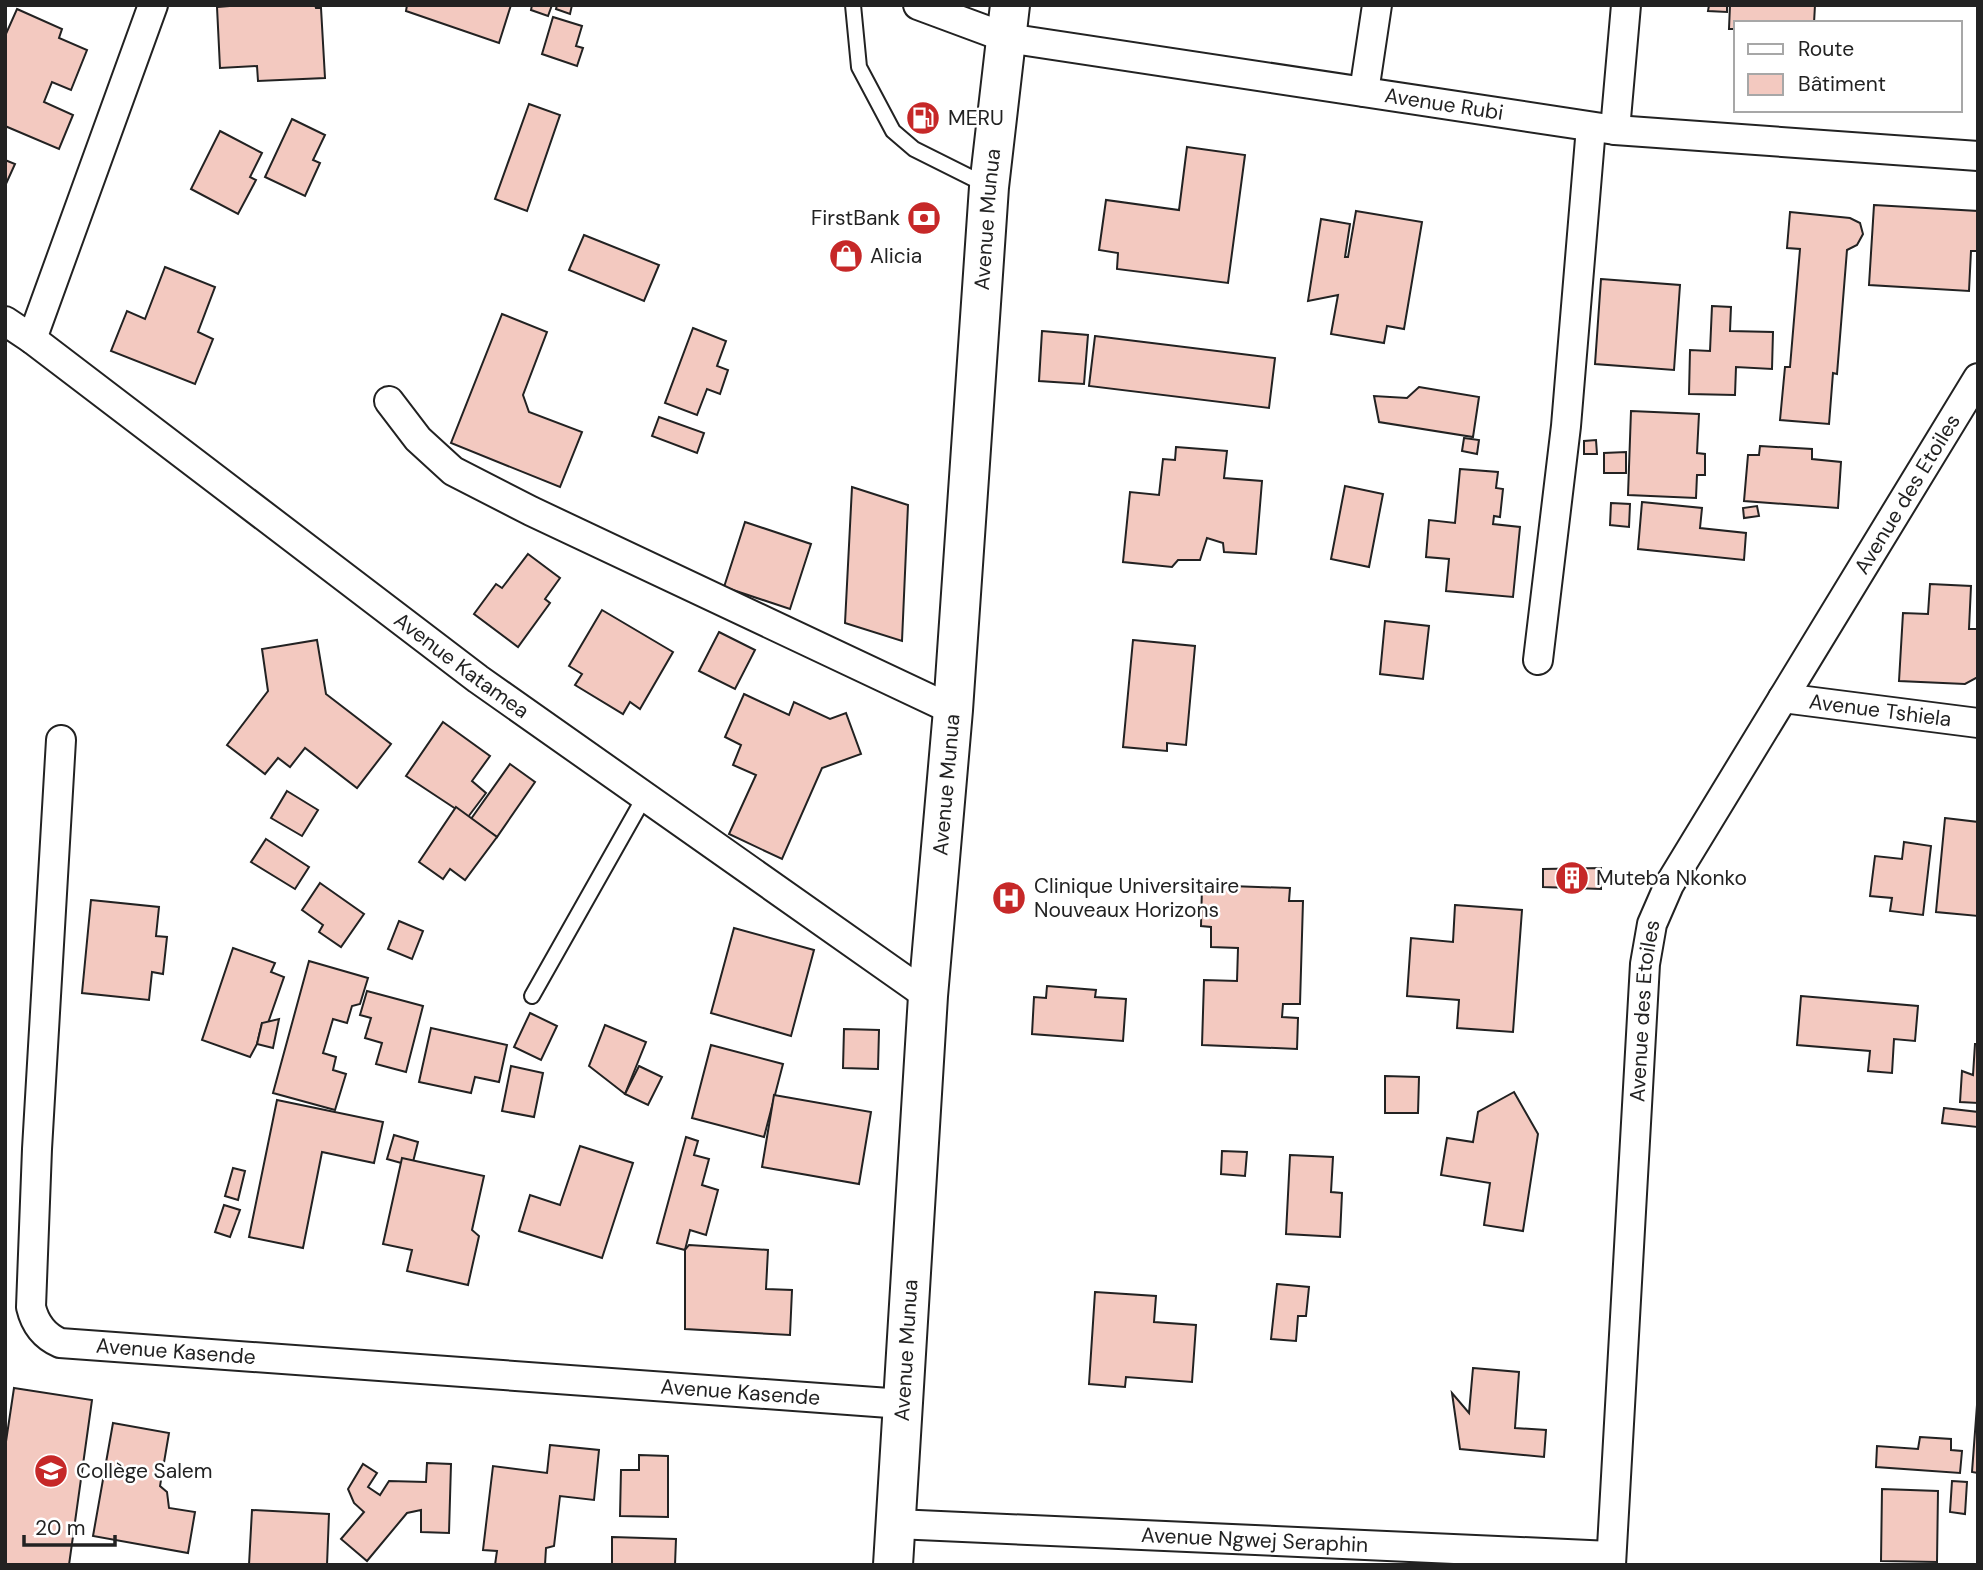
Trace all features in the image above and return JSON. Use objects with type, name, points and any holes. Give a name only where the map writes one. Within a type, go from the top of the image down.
[{"type":"main road","name":"Avenue Munua","points":[[893,1565],[928,996],[953,710],[989,187],[1008,22]]},
{"type":"street","points":[[32,339],[153,5]]},
{"type":"street","name":"Avenue Rubi","points":[[918,5],[1364,92],[1603,128],[1978,156]]},
{"type":"street","points":[[1364,92],[1377,5]]},
{"type":"street","points":[[1538,660],[1603,128],[1626,5]]},
{"type":"street","name":"Avenue Katamea","points":[[5,321],[478,679],[928,996]]},
{"type":"street","name":"Avenue des Etoiles","points":[[1611,1560],[1645,964],[1652,924],[1669,885],[1978,379]]},
{"type":"street","points":[[389,401],[418,439],[453,471],[531,511],[953,710]]},
{"type":"street","name":"Avenue Tshiela","points":[[1783,698],[1978,723]]},
{"type":"street","name":"Avenue Kasende","points":[[61,740],[37,1149],[31,1307],[36,1322],[46,1335],[60,1342],[903,1404]]},
{"type":"street","name":"Avenue Ngwej Seraphin","points":[[896,1524],[1611,1560]]},
{"type":"lane","points":[[853,5],[859,67],[893,131],[915,149],[989,187]]},
{"type":"lane","points":[[532,996],[645,796]]},
{"type":"building","points":[[315,5],[316,8],[321,8],[325,78],[258,81],[257,66],[220,68],[217,7]]},
{"type":"building","points":[[407,5],[511,5],[499,43],[406,11]]},
{"type":"building","points":[[532,5],[552,5],[548,16],[531,10]]},
{"type":"building","points":[[557,5],[572,5],[570,14],[556,9]]},
{"type":"building","points":[[1709,5],[1727,5],[1727,12],[1708,11]]},
{"type":"building","points":[[1730,5],[1815,5],[1814,21],[1734,21],[1734,29],[1729,29]]},
{"type":"building","points":[[17,9],[62,29],[59,38],[87,50],[71,90],[52,82],[44,102],[73,115],[59,149],[5,126],[5,36]]},
{"type":"building","points":[[553,17],[582,26],[576,46],[583,48],[577,66],[542,54]]},
{"type":"building","points":[[529,104],[560,115],[527,211],[495,199]]},
{"type":"building","points":[[292,119],[325,135],[313,160],[320,163],[305,196],[265,177]]},
{"type":"building","points":[[220,131],[262,153],[250,177],[256,180],[238,214],[191,189]]},
{"type":"building","points":[[1187,147],[1245,155],[1228,283],[1117,269],[1118,253],[1099,250],[1106,200],[1179,210]]},
{"type":"building","points":[[5,160],[15,164],[5,186]]},
{"type":"building","points":[[1874,205],[1978,211],[1978,251],[1971,251],[1969,291],[1869,285]]},
{"type":"building","points":[[1356,211],[1422,222],[1404,329],[1387,326],[1384,343],[1331,334],[1338,295],[1308,301],[1321,219],[1350,224],[1345,257],[1348,257]]},
{"type":"building","points":[[1790,212],[1850,218],[1860,223],[1863,234],[1857,245],[1847,250],[1837,374],[1833,373],[1829,424],[1780,420],[1785,367],[1790,367],[1800,249],[1787,248]]},
{"type":"building","points":[[584,235],[659,265],[644,301],[569,270]]},
{"type":"building","points":[[165,267],[215,287],[198,332],[213,339],[195,384],[111,351],[127,311],[145,319]]},
{"type":"building","points":[[1601,279],[1680,285],[1674,370],[1595,364]]},
{"type":"building","points":[[1712,306],[1731,307],[1730,331],[1773,332],[1772,369],[1736,367],[1735,395],[1689,394],[1690,350],[1710,351]]},
{"type":"building","points":[[502,314],[547,332],[523,395],[529,412],[582,432],[560,487],[451,443]]},
{"type":"building","points":[[693,328],[726,341],[717,366],[728,370],[720,394],[707,389],[697,415],[665,403]]},
{"type":"building","points":[[1042,331],[1088,335],[1084,384],[1039,381]]},
{"type":"building","points":[[1095,336],[1275,358],[1269,408],[1089,386]]},
{"type":"building","points":[[1419,387],[1479,397],[1473,437],[1379,422],[1374,396],[1407,398]]},
{"type":"building","points":[[1631,411],[1699,414],[1697,453],[1705,454],[1705,475],[1697,475],[1696,498],[1628,495]]},
{"type":"building","points":[[659,417],[704,433],[697,453],[652,436]]},
{"type":"building","points":[[1464,438],[1479,440],[1477,454],[1462,451]]},
{"type":"building","points":[[1596,440],[1597,454],[1584,454],[1584,441]]},
{"type":"building","points":[[1760,446],[1812,449],[1812,459],[1841,462],[1838,508],[1744,501],[1748,455],[1759,455]]},
{"type":"building","points":[[1176,447],[1227,451],[1224,478],[1262,481],[1256,554],[1224,552],[1223,543],[1207,538],[1200,560],[1178,560],[1172,567],[1123,562],[1130,492],[1159,495],[1163,459],[1175,460]]},
{"type":"building","points":[[1626,452],[1626,473],[1604,473],[1604,453]]},
{"type":"building","points":[[1460,469],[1498,472],[1496,488],[1503,489],[1500,517],[1494,516],[1493,524],[1520,527],[1513,597],[1446,591],[1449,559],[1426,557],[1429,520],[1455,523]]},
{"type":"building","points":[[1345,486],[1383,494],[1369,567],[1331,559]]},
{"type":"building","points":[[852,487],[908,505],[902,641],[845,623]]},
{"type":"building","points":[[1642,502],[1702,508],[1700,528],[1746,533],[1744,560],[1638,549]]},
{"type":"building","points":[[1611,503],[1630,504],[1629,527],[1610,525]]},
{"type":"building","points":[[1757,506],[1759,516],[1744,518],[1743,508]]},
{"type":"building","points":[[745,522],[811,544],[790,609],[724,587]]},
{"type":"building","points":[[528,554],[560,578],[545,599],[550,603],[518,647],[474,614],[496,584],[502,588]]},
{"type":"building","points":[[1930,584],[1971,586],[1969,629],[1978,629],[1978,677],[1965,684],[1899,681],[1903,613],[1928,614]]},
{"type":"building","points":[[602,610],[673,652],[640,709],[630,702],[623,714],[575,685],[582,674],[569,666]]},
{"type":"building","points":[[1385,621],[1429,626],[1423,679],[1380,674]]},
{"type":"building","points":[[719,632],[755,650],[735,689],[699,671]]},
{"type":"building","points":[[317,640],[326,694],[391,744],[357,788],[305,748],[290,767],[278,758],[265,774],[227,745],[268,691],[262,649]]},
{"type":"building","points":[[1133,640],[1195,646],[1186,745],[1167,743],[1167,751],[1123,747]]},
{"type":"building","points":[[744,694],[789,715],[794,702],[830,719],[846,713],[861,754],[822,768],[782,859],[729,834],[756,775],[733,765],[741,745],[725,737]]},
{"type":"building","points":[[443,722],[490,756],[472,781],[486,793],[468,817],[406,776]]},
{"type":"building","points":[[510,764],[535,782],[497,837],[471,819]]},
{"type":"building","points":[[287,791],[318,810],[302,836],[271,818]]},
{"type":"building","points":[[456,807],[497,837],[465,880],[450,869],[443,879],[419,862]]},
{"type":"building","points":[[1945,818],[1978,822],[1978,916],[1936,912]]},
{"type":"building","points":[[266,839],[309,867],[295,889],[251,862]]},
{"type":"building","points":[[1904,842],[1931,846],[1923,915],[1890,911],[1892,898],[1870,896],[1875,856],[1902,859]]},
{"type":"building","name":"Muteba Nkonko","points":[[1601,868],[1601,889],[1543,887],[1543,869]]},
{"type":"building","points":[[320,883],[364,914],[341,947],[319,932],[323,925],[302,910]]},
{"type":"building","points":[[1202,885],[1290,888],[1289,901],[1303,901],[1300,1004],[1283,1004],[1282,1017],[1298,1018],[1297,1049],[1202,1045],[1204,980],[1237,981],[1238,948],[1211,947],[1211,927],[1201,926]]},
{"type":"building","points":[[91,900],[159,907],[156,936],[167,937],[163,974],[152,972],[149,1000],[82,993]]},
{"type":"building","points":[[1455,905],[1522,910],[1513,1032],[1457,1028],[1459,1000],[1407,996],[1411,938],[1453,942]]},
{"type":"building","points":[[399,921],[423,931],[412,959],[388,949]]},
{"type":"building","points":[[734,928],[814,950],[791,1036],[711,1013]]},
{"type":"building","points":[[233,948],[275,963],[271,972],[284,977],[268,1023],[262,1023],[257,1044],[250,1057],[202,1040]]},
{"type":"building","points":[[309,961],[368,978],[360,1004],[352,1006],[347,1023],[333,1019],[323,1053],[336,1057],[333,1070],[346,1074],[335,1110],[273,1093]]},
{"type":"building","points":[[1047,986],[1096,990],[1095,997],[1126,999],[1123,1041],[1032,1034],[1034,997],[1046,998]]},
{"type":"building","points":[[367,991],[423,1006],[406,1072],[376,1064],[382,1043],[365,1038],[371,1018],[360,1015]]},
{"type":"building","points":[[1801,996],[1918,1006],[1915,1041],[1894,1039],[1892,1073],[1868,1071],[1870,1051],[1797,1045]]},
{"type":"building","points":[[530,1013],[557,1026],[541,1060],[514,1047]]},
{"type":"building","points":[[279,1019],[273,1048],[257,1044],[262,1023]]},
{"type":"building","points":[[605,1025],[646,1042],[625,1094],[589,1066]]},
{"type":"building","points":[[431,1028],[507,1045],[499,1082],[475,1077],[471,1093],[419,1082]]},
{"type":"building","points":[[844,1029],[879,1030],[878,1069],[843,1068]]},
{"type":"building","points":[[1975,1044],[1978,1044],[1978,1103],[1960,1102],[1962,1071],[1973,1075]]},
{"type":"building","points":[[711,1045],[783,1064],[764,1137],[692,1118]]},
{"type":"building","points":[[511,1066],[543,1073],[534,1117],[502,1111]]},
{"type":"building","points":[[639,1066],[662,1077],[648,1105],[625,1094]]},
{"type":"building","points":[[1385,1076],[1419,1077],[1418,1113],[1385,1113]]},
{"type":"building","points":[[1514,1092],[1538,1134],[1523,1231],[1484,1225],[1490,1183],[1441,1175],[1447,1138],[1473,1142],[1478,1112]]},
{"type":"building","points":[[774,1095],[871,1112],[859,1184],[762,1167]]},
{"type":"building","points":[[277,1100],[383,1122],[374,1163],[322,1152],[303,1248],[249,1237]]},
{"type":"building","points":[[1944,1108],[1978,1112],[1977,1127],[1942,1123]]},
{"type":"building","points":[[394,1135],[418,1142],[412,1166],[387,1159]]},
{"type":"building","points":[[686,1137],[698,1141],[694,1155],[709,1159],[702,1185],[718,1190],[706,1235],[690,1230],[685,1250],[657,1243]]},
{"type":"building","points":[[580,1146],[633,1163],[602,1258],[519,1231],[530,1195],[560,1205]]},
{"type":"building","points":[[1222,1151],[1247,1152],[1245,1176],[1221,1174]]},
{"type":"building","points":[[1290,1155],[1333,1157],[1331,1192],[1342,1193],[1340,1237],[1286,1234]]},
{"type":"building","points":[[402,1158],[484,1176],[472,1230],[479,1236],[468,1285],[407,1271],[412,1250],[383,1244]]},
{"type":"building","points":[[233,1168],[245,1171],[238,1200],[225,1196]]},
{"type":"building","points":[[224,1205],[240,1210],[230,1237],[215,1232]]},
{"type":"building","points":[[689,1245],[768,1250],[766,1289],[792,1290],[790,1335],[685,1329],[685,1250]]},
{"type":"building","points":[[1277,1284],[1309,1287],[1306,1316],[1298,1316],[1296,1341],[1271,1339]]},
{"type":"building","points":[[1095,1292],[1156,1296],[1154,1322],[1196,1325],[1192,1382],[1126,1377],[1125,1387],[1089,1384]]},
{"type":"building","points":[[1473,1368],[1519,1372],[1515,1428],[1546,1430],[1544,1457],[1460,1449],[1452,1393],[1469,1413]]},
{"type":"building","points":[[14,1388],[92,1400],[69,1565],[5,1565],[5,1448]]},
{"type":"building","points":[[1978,1405],[1978,1473],[1972,1472]]},
{"type":"building","points":[[113,1423],[169,1433],[160,1486],[167,1492],[169,1508],[195,1512],[188,1553],[93,1536]]},
{"type":"building","points":[[1920,1437],[1951,1439],[1951,1450],[1962,1451],[1960,1473],[1876,1467],[1877,1446],[1918,1449]]},
{"type":"building","points":[[550,1445],[599,1450],[594,1500],[560,1496],[554,1546],[546,1548],[545,1565],[495,1565],[497,1551],[483,1550],[493,1466],[547,1473]]},
{"type":"building","points":[[639,1455],[668,1456],[668,1517],[620,1516],[621,1470],[639,1470]]},
{"type":"building","points":[[427,1463],[451,1464],[449,1533],[421,1532],[421,1510],[407,1513],[367,1561],[341,1539],[364,1512],[354,1503],[348,1489],[363,1464],[377,1473],[368,1487],[380,1495],[389,1481],[426,1482]]},
{"type":"building","points":[[1952,1481],[1967,1482],[1965,1514],[1950,1512]]},
{"type":"building","points":[[1882,1489],[1938,1491],[1937,1562],[1881,1561]]},
{"type":"building","points":[[252,1510],[329,1514],[327,1565],[249,1565]]},
{"type":"building","points":[[612,1537],[676,1539],[675,1565],[612,1565]]},
{"type":"place","name":"MERU","points":[[923,118]]},
{"type":"place","name":"FirstBank","points":[[924,218]]},
{"type":"place","name":"Alicia","points":[[846,256]]},
{"type":"place","name":"Muteba Nkonko","points":[[1572,878]]},
{"type":"place","name":"Clinique Universitaire Nouveaux Horizons","points":[[1009,898]]},
{"type":"place","name":"Collège Salem","points":[[51,1471]]}]
